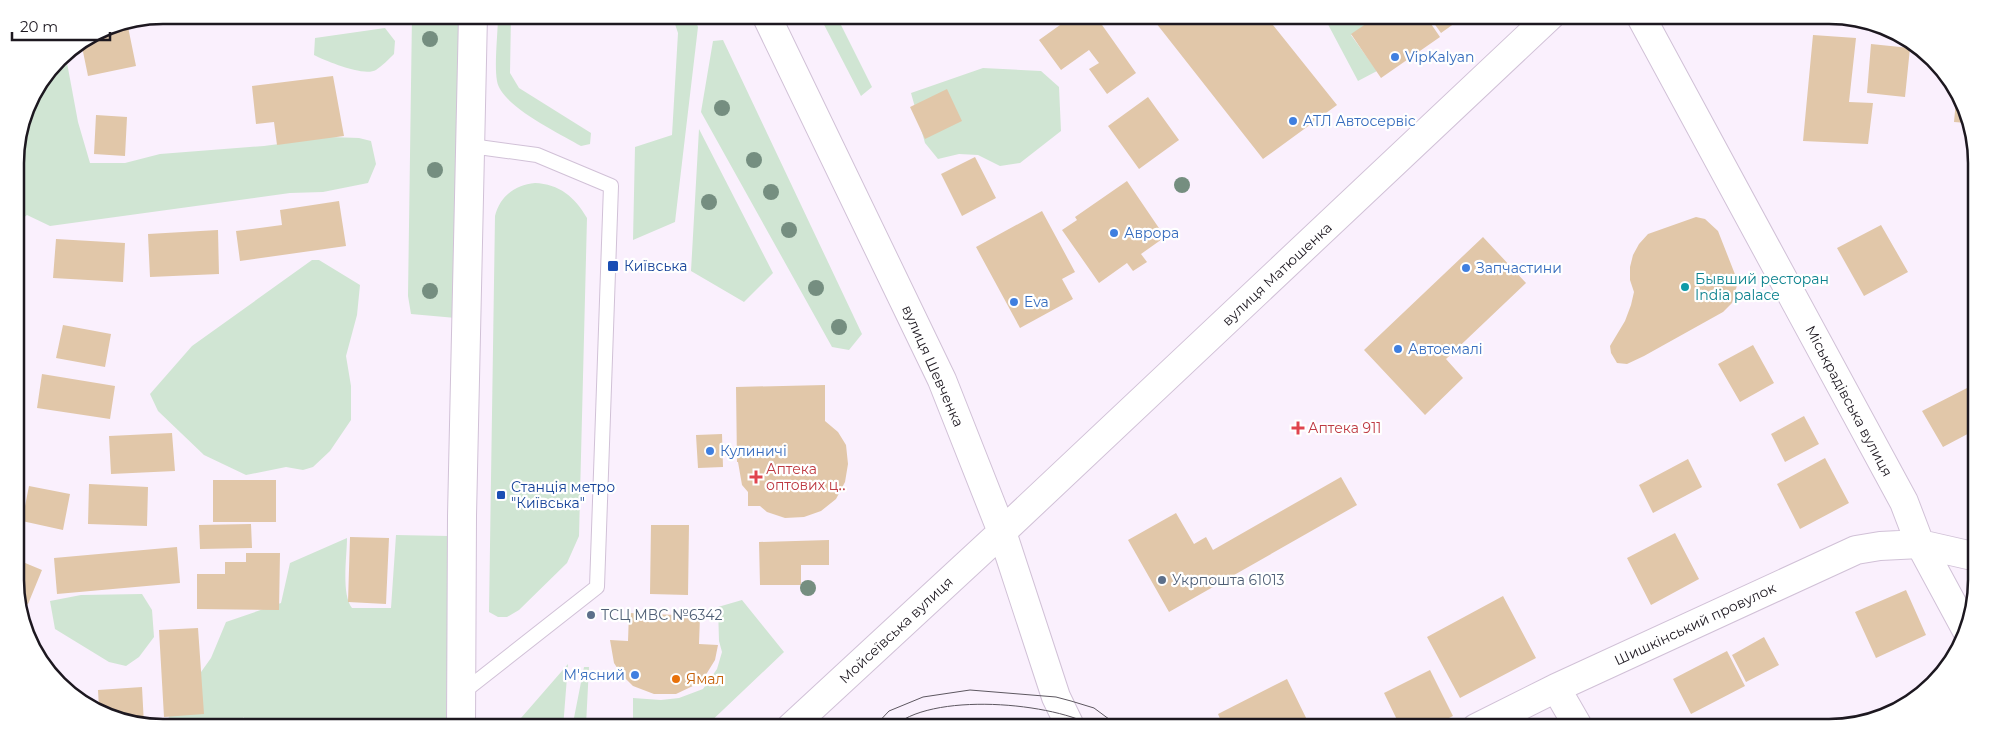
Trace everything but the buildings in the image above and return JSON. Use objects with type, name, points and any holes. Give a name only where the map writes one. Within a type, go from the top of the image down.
[{"type":"main road","points":[[461,719],[462,516],[473,24]]},
{"type":"main road","name":"вулиця Шевченка","points":[[770,24],[942,380],[1002,532],[1056,698],[1066,719]]},
{"type":"main road","name":"вулиця Матюшенка","points":[[1002,532],[1541,24]]},
{"type":"main road","name":"Міськрадівська вулиця","points":[[1645,24],[1904,502],[1920,544],[1962,622]]},
{"type":"main road","name":"Мойсеївська вулиця","points":[[800,719],[1002,532]]},
{"type":"main road","name":"Шишкінський провулок","points":[[1494,719],[1556,688],[1856,550],[1880,546],[1920,544],[1968,555]]},
{"type":"main road","points":[[1556,688],[1574,719]]},
{"type":"lane","points":[[462,693],[596,587],[611,186],[537,155],[471,146]]},
{"type":"green space","points":[[412,24],[460,24],[456,318],[411,314],[408,296]]},
{"type":"green space","points":[[498,24],[511,24],[510,73],[519,88],[591,133],[590,144],[581,146],[532,118],[509,100],[497,81]]},
{"type":"green space","points":[[675,24],[697,24],[698,27],[675,222],[633,240],[635,147],[672,135],[678,33]]},
{"type":"green space","points":[[824,24],[840,24],[872,87],[861,96]]},
{"type":"green space","points":[[1328,24],[1366,24],[1351,35],[1377,71],[1358,81]]},
{"type":"green space","points":[[385,28],[395,41],[394,54],[376,70],[370,72],[354,70],[314,55],[315,38]]},
{"type":"green space","points":[[723,40],[862,334],[849,350],[832,347],[701,112],[713,41]]},
{"type":"green space","points":[[67,62],[78,122],[90,163],[125,163],[160,154],[264,146],[331,137],[359,138],[371,141],[376,164],[368,183],[323,192],[290,193],[50,226],[27,215],[24,217],[24,154],[28,127],[42,93]]},
{"type":"green space","points":[[983,68],[1041,71],[1059,87],[1061,131],[1020,163],[1000,166],[978,155],[959,154],[938,159],[925,143],[911,93]]},
{"type":"green space","points":[[699,129],[773,273],[744,302],[691,271]]},
{"type":"green space","points":[[535,183],[552,186],[566,193],[587,218],[579,536],[567,563],[519,610],[507,617],[498,617],[489,612],[495,216],[497,209],[509,193],[521,186]]},
{"type":"green space","points":[[312,260],[319,260],[360,285],[357,315],[346,356],[351,386],[351,420],[330,451],[313,467],[303,470],[286,467],[246,475],[204,455],[158,411],[150,394],[192,346]]},
{"type":"green space","points":[[396,535],[449,536],[446,719],[243,719],[244,717],[242,719],[168,719],[211,658],[226,622],[281,603],[290,563],[347,538],[346,584],[352,608],[391,608]]},
{"type":"green space","points":[[142,594],[152,610],[154,637],[139,657],[126,666],[109,662],[55,629],[50,601],[81,595]]},
{"type":"green space","points":[[742,600],[784,652],[713,719],[633,719],[633,698],[661,700],[679,698],[703,689],[717,669],[722,652],[719,641],[718,607]]},
{"type":"green space","points":[[568,664],[564,719],[521,718]]},
{"type":"green space","points":[[584,667],[589,667],[586,719],[574,719]]},
{"type":"tram line","points":[[881,719],[889,711],[923,697],[970,690],[1056,697],[1094,708],[1109,719]]},
{"type":"tram line","points":[[906,719],[934,709],[962,705],[993,704],[1052,712],[1078,719]]},
{"type":"place","name":"VipKalyan","points":[[1395,57]]},
{"type":"place","name":"АТЛ Автосервіс","points":[[1293,121]]},
{"type":"place","name":"Аврора","points":[[1114,233]]},
{"type":"place","name":"Київська","points":[[613,266]]},
{"type":"place","name":"Запчастини","points":[[1466,268]]},
{"type":"place","name":"Бывший ресторан India palace","points":[[1685,287]]},
{"type":"place","name":"Eva","points":[[1014,302]]},
{"type":"place","name":"Автоемалі","points":[[1398,349]]},
{"type":"place","name":"Аптека 911","points":[[1298,428]]},
{"type":"place","name":"Кулиничі","points":[[710,451]]},
{"type":"place","name":"Аптека оптових ц‥","points":[[756,477]]},
{"type":"place","name":"Станція метро \"Київська\"","points":[[501,495]]},
{"type":"place","name":"Укрпошта 61013","points":[[1162,580]]},
{"type":"place","name":"ТСЦ МВС №6342","points":[[591,615]]},
{"type":"place","name":"М'ясний","points":[[635,675]]},
{"type":"place","name":"Ямал","points":[[676,679]]}]
